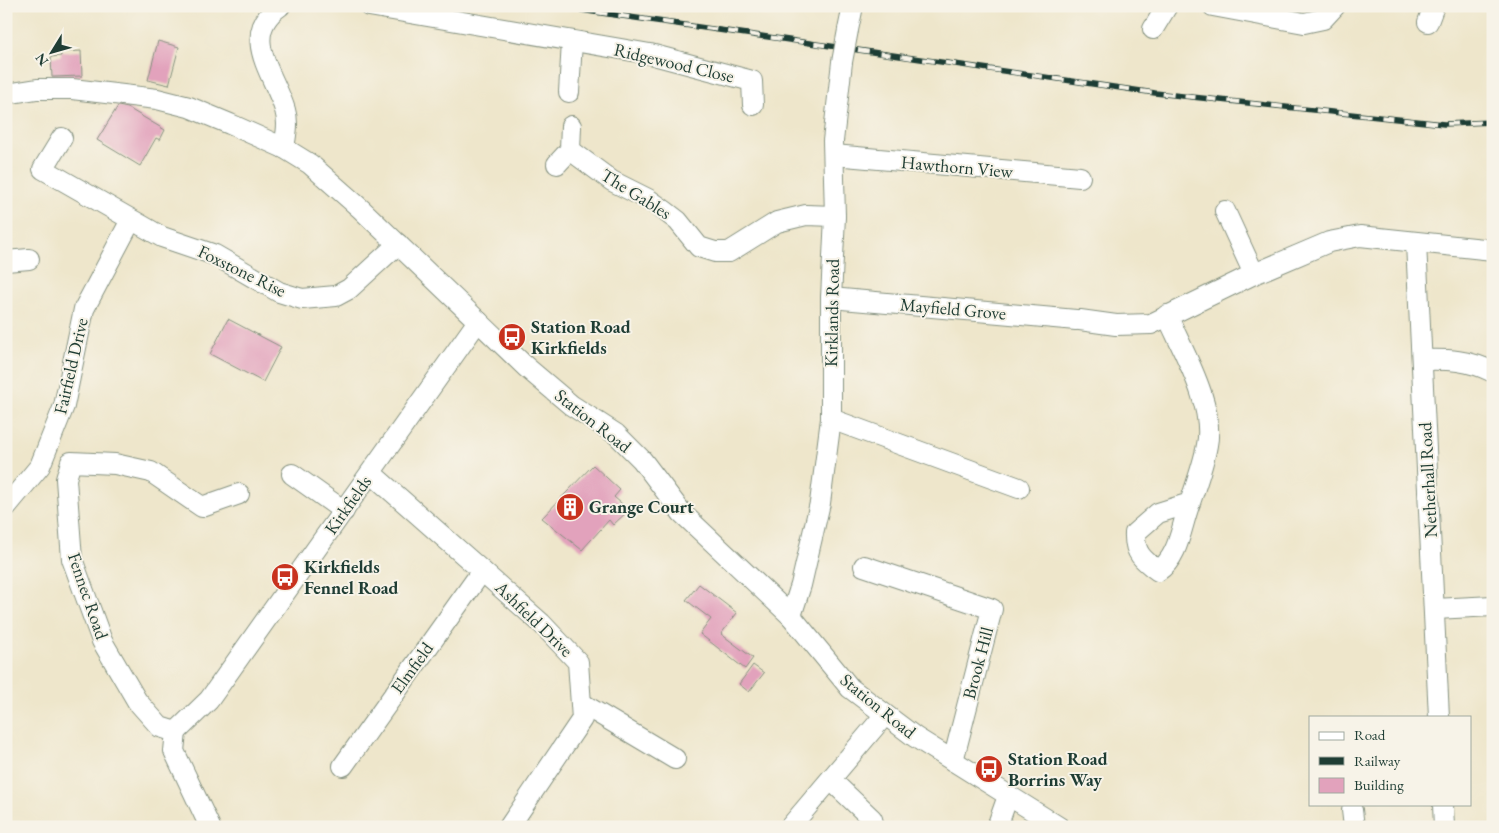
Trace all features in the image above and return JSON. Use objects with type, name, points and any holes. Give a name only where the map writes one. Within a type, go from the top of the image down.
[{"type":"street","points":[[280,6],[264,22],[260,43],[264,63],[285,110],[287,128],[284,148]]},
{"type":"street","name":"Ridgewood Close","points":[[369,6],[650,54],[752,82],[753,105]]},
{"type":"street","name":"Kirklands Road","points":[[790,616],[801,585],[820,503],[832,420],[831,298],[835,216],[833,141],[842,62],[853,6]]},
{"type":"street","points":[[1153,29],[1167,6]]},
{"type":"street","points":[[1213,6],[1304,23],[1322,19],[1335,6]]},
{"type":"street","points":[[570,92],[572,42]]},
{"type":"street","name":"Station Road","points":[[6,94],[37,89],[72,89],[157,99],[189,107],[284,148],[322,174],[571,405],[616,434],[642,460],[682,512],[790,616],[850,688],[884,716],[1059,827]]},
{"type":"street","name":"The Gables","points":[[571,126],[564,157],[648,199],[678,221],[699,247],[715,252],[729,252],[777,222],[806,215],[835,216]]},
{"type":"street","name":"Foxstone Rise","points":[[62,138],[43,169],[162,237],[216,255],[279,292],[302,299],[336,296],[349,289],[398,244]]},
{"type":"street","name":"Hawthorn View","points":[[834,155],[1081,177]]},
{"type":"street","points":[[1225,211],[1254,274]]},
{"type":"street","name":"Fairfield Drive","points":[[6,507],[40,466],[64,406],[84,310],[132,220]]},
{"type":"street","name":"Mayfield Grove","points":[[831,298],[1116,325],[1151,324],[1254,274],[1329,242],[1360,236],[1493,250]]},
{"type":"street","name":"Netherhall Road","points":[[1416,243],[1439,716]]},
{"type":"street","points":[[6,261],[28,259]]},
{"type":"street","points":[[1167,315],[1204,403],[1208,421],[1207,444],[1190,502],[1174,552],[1161,577],[1143,560],[1134,545],[1134,533],[1158,513],[1190,502]]},
{"type":"street","name":"Kirkfields","points":[[176,732],[209,700],[478,320]]},
{"type":"street","points":[[1422,360],[1455,359],[1478,365],[1493,372]]},
{"type":"street","points":[[832,420],[1018,488]]},
{"type":"street","name":"Fennec Road","points":[[176,732],[160,727],[137,701],[102,641],[72,559],[66,479],[71,462],[115,464],[151,472],[202,507],[239,494]]},
{"type":"street","name":"Ashfield Drive","points":[[371,473],[541,623],[578,662],[582,719],[509,827]]},
{"type":"street","points":[[292,474],[344,511]]},
{"type":"street","name":"Brook Hill","points":[[864,566],[992,609],[953,761]]},
{"type":"street","name":"Elmfield","points":[[342,766],[482,571]]},
{"type":"street","points":[[1435,609],[1493,606]]},
{"type":"street","points":[[581,703],[675,759]]},
{"type":"street","points":[[790,827],[884,716]]},
{"type":"street","points":[[176,732],[174,751],[210,827]]},
{"type":"street","points":[[831,780],[872,819],[874,827]]},
{"type":"street","points":[[997,827],[1008,796]]},
{"type":"street","points":[[1443,806],[1444,827]]},
{"type":"building","points":[[158,41],[179,47],[169,85],[148,80]]},
{"type":"building","points":[[81,51],[82,76],[52,77],[51,57],[61,56],[61,52]]},
{"type":"building","points":[[118,106],[128,108],[165,130],[160,140],[156,138],[140,166],[97,140]]},
{"type":"building","points":[[228,319],[281,347],[263,382],[210,354]]},
{"type":"building","name":"Grange Court","points":[[593,465],[620,490],[614,497],[629,510],[613,525],[609,520],[582,550],[542,518]]},
{"type":"building","points":[[699,584],[737,613],[721,634],[753,658],[745,669],[700,634],[711,619],[686,600]]},
{"type":"building","points":[[753,665],[764,673],[749,692],[739,684]]},
{"type":"railway","points":[[553,6],[1155,93],[1444,124],[1493,122]]},
{"type":"place","name":"Station Road Kirkfields","points":[[512,337]]},
{"type":"place","name":"Grange Court","points":[[570,507]]},
{"type":"place","name":"Kirkfields Fennel Road","points":[[285,577]]},
{"type":"place","name":"Station Road Borrins Way","points":[[989,769]]}]
